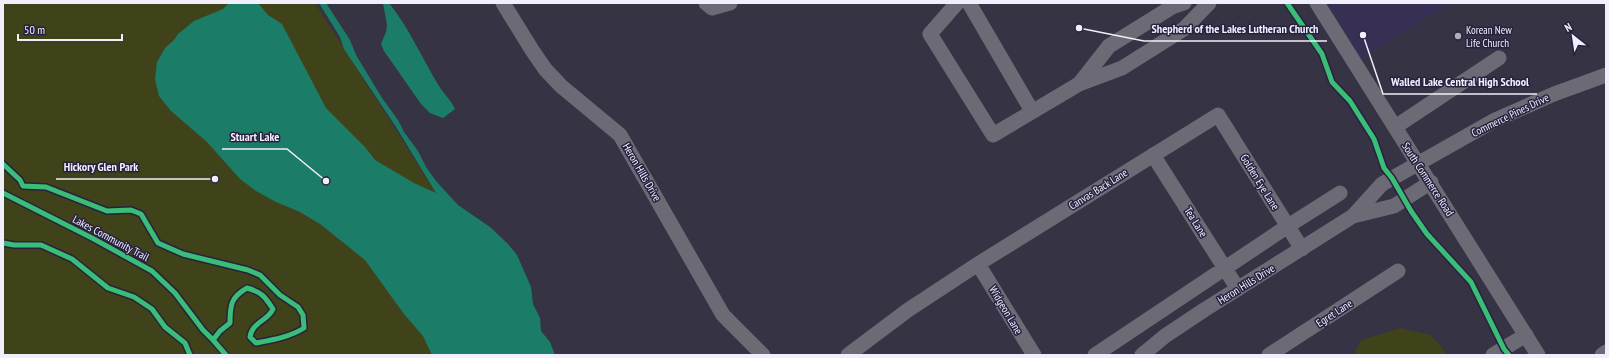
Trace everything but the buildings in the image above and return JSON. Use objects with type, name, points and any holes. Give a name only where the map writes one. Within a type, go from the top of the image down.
[{"type":"street","name":"Heron Hills Drive","points":[[503,3],[545,69],[561,86],[620,136],[723,315],[763,355]]},
{"type":"street","points":[[706,3],[712,8],[730,3]]},
{"type":"street","points":[[957,3],[930,34],[993,135],[1079,84],[1122,68],[1184,29],[1209,3]]},
{"type":"street","points":[[969,3],[1032,111]]},
{"type":"street","points":[[1079,84],[1109,46],[1172,7],[1184,3]]},
{"type":"street","name":"South Commerce Road","points":[[1317,3],[1418,164],[1431,182],[1538,355]]},
{"type":"street","points":[[1395,127],[1499,58]]},
{"type":"street","name":"Commerce Pines Drive","points":[[1418,164],[1495,120],[1554,94],[1606,75]]},
{"type":"street","name":"Canvas Back Lane","points":[[848,355],[908,310],[978,264],[1218,115]]},
{"type":"street","name":"Golden Eye Lane","points":[[1218,115],[1302,248]]},
{"type":"street","name":"Tea Lane","points":[[1153,155],[1238,289]]},
{"type":"street","name":"Heron Hills Drive","points":[[1142,355],[1165,336],[1353,216],[1382,184],[1418,164]]},
{"type":"street","name":"Heron Hills Drive","points":[[1353,216],[1394,206],[1431,182]]},
{"type":"street","points":[[1095,355],[1340,193]]},
{"type":"street","name":"Widgeon Lane","points":[[978,264],[1034,355]]},
{"type":"street","name":"Egret Lane","points":[[1269,355],[1398,271]]},
{"type":"street","points":[[1495,355],[1526,335]]},
{"type":"street","points":[[1602,355],[1606,352]]},
{"type":"shaded area","points":[[3,3],[315,3],[539,355],[3,355]]},
{"type":"shaded area","points":[[229,3],[258,3],[268,15],[282,24],[326,108],[365,147],[375,160],[414,183],[436,193],[396,127],[344,49],[340,37],[319,3],[326,3],[350,40],[356,55],[382,98],[398,120],[404,132],[418,151],[426,167],[436,181],[458,205],[490,227],[517,255],[531,287],[533,304],[540,318],[541,331],[550,342],[555,355],[432,355],[423,336],[404,314],[365,260],[320,224],[298,211],[276,202],[256,191],[240,179],[207,142],[171,111],[159,96],[155,79],[157,62],[165,48],[178,34],[194,21],[223,9]]},
{"type":"shaded area","points":[[383,3],[389,3],[396,13],[439,86],[455,109],[443,118],[430,113],[421,104],[384,51],[381,44],[387,25]]},
{"type":"shaded area","points":[[1308,3],[1450,3],[1348,67]]},
{"type":"shaded area","points":[[1400,328],[1431,335],[1448,355],[1353,355],[1362,340]]},
{"type":"cycle path","points":[[1287,3],[1322,54],[1332,82],[1350,101],[1374,139],[1384,168],[1392,178],[1411,211],[1427,234],[1471,282],[1504,349],[1509,355]]},
{"type":"cycle path","points":[[3,164],[20,180],[23,186],[46,187],[107,211],[131,210],[141,214],[158,243],[183,254],[248,270],[260,275],[280,295],[298,307],[303,315],[304,328],[299,331],[287,336],[256,343],[250,337],[251,332],[271,313],[273,309],[263,296],[256,291],[247,288],[242,291],[232,302],[230,323],[220,331],[213,340]]},
{"type":"cycle path","name":"Lakes Community Trail","points":[[3,193],[92,238],[152,271],[175,293],[203,330],[226,355]]},
{"type":"cycle path","points":[[3,243],[14,245],[41,245],[72,259],[108,288],[134,297],[152,309],[165,327],[185,343],[190,355]]},
{"type":"place","name":"Shepherd of the Lakes Lutheran Church","points":[[1079,28]]},
{"type":"place","name":"Walled Lake Central High School","points":[[1363,35]]},
{"type":"place","name":"Korean New Life Church","points":[[1458,36]]},
{"type":"place","name":"Hickory Glen Park","points":[[215,179]]},
{"type":"place","name":"Stuart Lake","points":[[326,181]]}]
